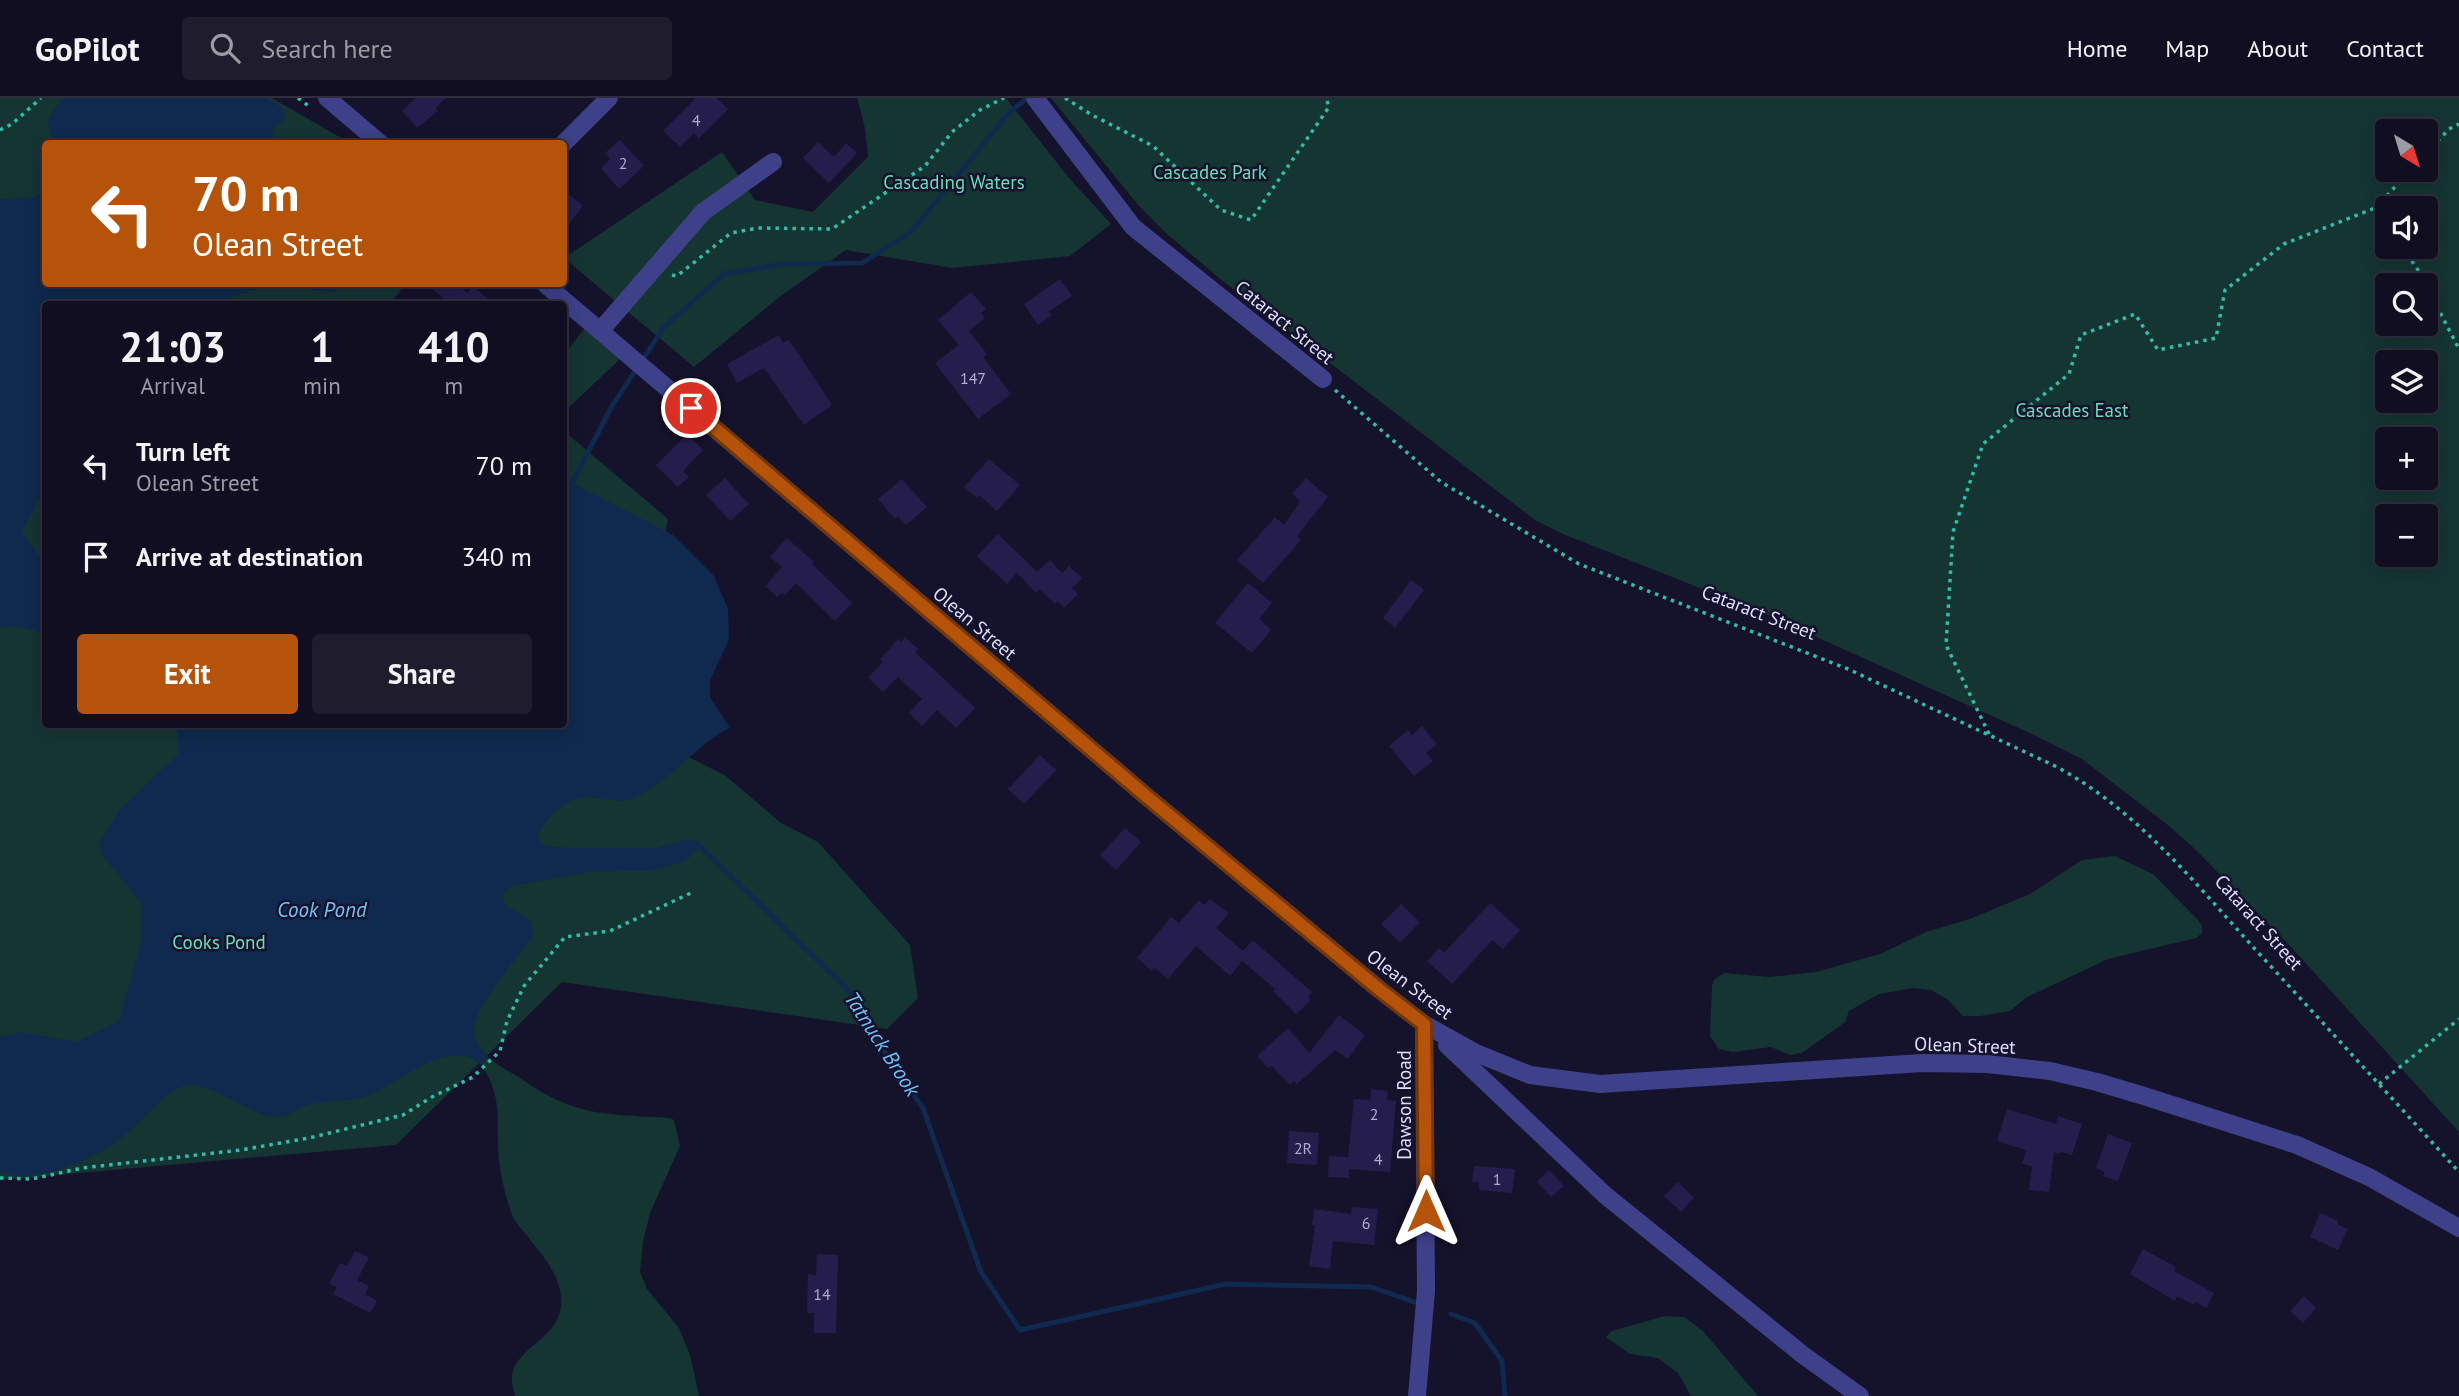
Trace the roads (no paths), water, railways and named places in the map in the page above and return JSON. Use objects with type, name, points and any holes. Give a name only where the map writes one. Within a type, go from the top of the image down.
[{"type":"street","points":[[327,98],[376,140]]},
{"type":"street","points":[[567,140],[609,98]]},
{"type":"street","name":"Cataract Street","points":[[1035,98],[1133,227],[1323,379]]},
{"type":"street","points":[[600,331],[703,212],[773,162]]},
{"type":"street","name":"Olean Street","points":[[549,287],[565,301]]},
{"type":"street","name":"Olean Street","points":[[567,303],[1146,796],[1380,990],[1424,1024],[1476,1053],[1530,1075],[1600,1084],[1922,1063],[1987,1064],[2050,1071],[2144,1096],[2297,1145],[2358,1171],[2459,1228]]},
{"type":"street","points":[[1424,1024],[1605,1195],[1803,1355],[1860,1396]]},
{"type":"street","name":"Dawson Road","points":[[1417,1396],[1426,1291],[1424,1024]]},
{"type":"water","points":[[64,98],[266,98],[284,109],[285,119],[274,128],[273,140],[53,140],[48,123]]},
{"type":"water","points":[[42,192],[42,287],[263,287],[219,301],[42,301],[42,495],[22,532],[42,559],[42,634],[23,628],[0,628],[0,199],[35,197]]},
{"type":"water","points":[[287,287],[343,287],[332,292]]},
{"type":"water","name":"Cook Pond","points":[[567,481],[673,535],[714,576],[728,609],[729,640],[710,680],[710,697],[730,728],[642,794],[624,801],[588,797],[570,801],[550,817],[537,837],[546,846],[570,848],[656,848],[690,839],[698,841],[700,846],[687,860],[655,870],[590,872],[511,886],[502,895],[506,905],[531,921],[534,935],[497,983],[475,1023],[475,1037],[488,1057],[481,1065],[468,1057],[437,1059],[361,1098],[314,1103],[279,1117],[264,1115],[205,1088],[184,1086],[163,1099],[119,1140],[87,1159],[51,1172],[33,1175],[15,1176],[0,1172],[0,1037],[21,1032],[76,1042],[119,1021],[141,942],[142,904],[102,855],[99,842],[121,808],[178,754],[178,734],[173,728],[567,728]]},
{"type":"waterway","points":[[572,483],[612,406],[664,327],[724,274],[784,264],[862,263],[911,232],[1009,113],[1027,98]]},
{"type":"waterway","name":"Tatnuck Brook","points":[[694,847],[700,846],[854,996],[890,1061],[923,1108],[981,1272],[1020,1330],[1226,1284],[1372,1287],[1417,1303]]},
{"type":"waterway","name":"Tatnuck Brook","points":[[1451,1314],[1475,1323],[1502,1361],[1505,1396]]},
{"type":"park label","name":"Cascades Park","points":[[1210,172]]},
{"type":"park label","name":"Cascading Waters","points":[[954,182]]},
{"type":"park label","name":"Cascades East","points":[[2072,410]]},
{"type":"park label","name":"Cooks Pond","points":[[219,942]]}]
